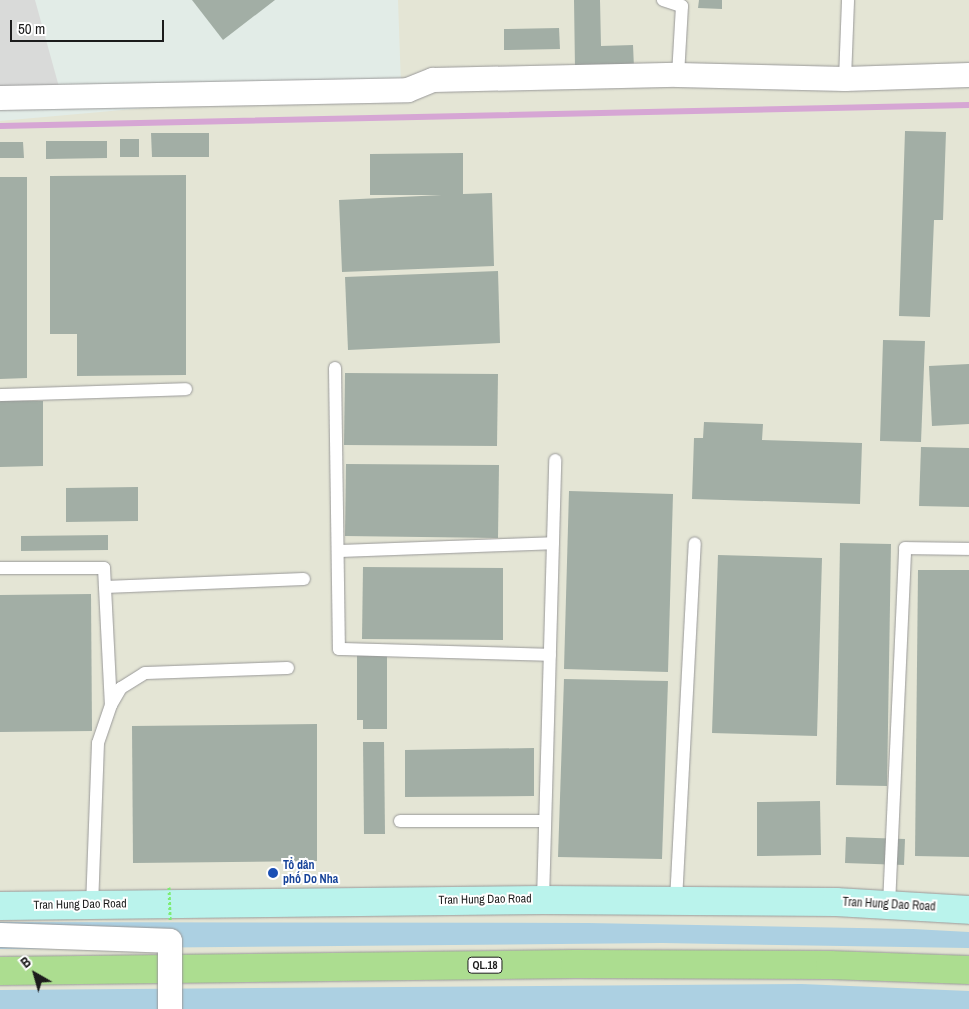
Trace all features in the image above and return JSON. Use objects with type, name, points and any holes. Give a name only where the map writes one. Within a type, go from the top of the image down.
[{"type":"highway","name":"QL.18","points":[[0,971],[574,964],[830,965],[969,970]]},
{"type":"main road","name":"Tran Hung Dao Road","points":[[0,906],[543,900],[888,905],[969,910]]},
{"type":"street","points":[[0,98],[408,90],[433,80],[678,75],[845,79],[969,75]]},
{"type":"street","points":[[0,935],[170,941],[170,1009]]},
{"type":"lane","points":[[663,0],[682,6],[678,75]]},
{"type":"lane","points":[[845,79],[848,0]]},
{"type":"lane","points":[[335,368],[339,649],[550,655]]},
{"type":"lane","points":[[0,395],[186,390]]},
{"type":"lane","points":[[543,900],[555,460]]},
{"type":"lane","points":[[338,551],[553,543]]},
{"type":"lane","points":[[676,901],[695,544]]},
{"type":"lane","points":[[888,905],[906,548],[969,549]]},
{"type":"lane","points":[[0,568],[104,568],[111,705]]},
{"type":"lane","points":[[105,587],[304,579]]},
{"type":"lane","points":[[92,905],[98,743],[111,705],[121,688],[145,673],[288,668]]},
{"type":"lane","points":[[400,821],[545,821]]},
{"type":"path","points":[[169,887],[170,941]]},
{"type":"shaded area","points":[[0,0],[35,0],[64,105],[0,106]]},
{"type":"shaded area","points":[[398,0],[969,0],[969,1009],[0,1009],[0,121],[401,85]]},
{"type":"shaded area","points":[[0,922],[588,923],[913,929],[969,932],[969,948],[662,943],[0,949]]},
{"type":"shaded area","points":[[802,984],[969,991],[969,1009],[0,1009],[0,990]]},
{"type":"building","points":[[192,0],[275,0],[223,40]]},
{"type":"building","points":[[574,0],[600,0],[601,46],[633,45],[634,68],[575,69]]},
{"type":"building","points":[[699,0],[722,0],[722,9],[698,8]]},
{"type":"building","points":[[559,28],[560,49],[504,50],[504,29]]},
{"type":"building","points":[[905,131],[946,132],[943,220],[934,220],[930,317],[899,316]]},
{"type":"building","points":[[151,133],[209,133],[209,157],[152,157]]},
{"type":"building","points":[[120,139],[139,139],[139,157],[120,157]]},
{"type":"building","points":[[46,141],[107,141],[107,158],[46,159]]},
{"type":"building","points":[[0,142],[23,142],[24,158],[0,158]]},
{"type":"building","points":[[463,153],[463,194],[492,193],[494,266],[342,272],[339,200],[442,195],[370,195],[370,154]]},
{"type":"building","points":[[186,175],[186,375],[77,376],[77,334],[50,334],[50,176]]},
{"type":"building","points":[[0,177],[27,177],[27,378],[0,379]]},
{"type":"building","points":[[498,271],[500,343],[348,350],[345,277]]},
{"type":"building","points":[[883,340],[925,341],[921,442],[880,441]]},
{"type":"building","points":[[969,364],[969,424],[932,426],[929,366]]},
{"type":"building","points":[[345,373],[498,374],[497,446],[344,445]]},
{"type":"building","points":[[0,401],[43,401],[43,466],[0,467]]},
{"type":"building","points":[[704,422],[763,424],[762,440],[862,443],[860,504],[692,499],[694,438],[703,438]]},
{"type":"building","points":[[921,447],[969,448],[969,507],[919,506]]},
{"type":"building","points":[[346,464],[499,465],[498,538],[345,536]]},
{"type":"building","points":[[138,487],[138,521],[66,522],[66,488]]},
{"type":"building","points":[[569,491],[673,494],[668,672],[564,669]]},
{"type":"building","points":[[108,535],[108,550],[21,551],[21,536]]},
{"type":"building","points":[[840,543],[891,544],[887,786],[836,785]]},
{"type":"building","points":[[718,555],[822,558],[817,736],[712,733]]},
{"type":"building","points":[[363,567],[503,568],[503,640],[362,639]]},
{"type":"building","points":[[918,570],[969,570],[969,857],[915,856]]},
{"type":"building","points":[[91,594],[92,731],[0,732],[0,595]]},
{"type":"building","points":[[357,653],[387,653],[387,729],[363,729],[363,720],[357,720]]},
{"type":"building","points":[[564,679],[668,681],[662,859],[558,857]]},
{"type":"building","points":[[317,724],[317,861],[133,863],[132,726]]},
{"type":"building","points":[[363,742],[384,742],[385,834],[364,834]]},
{"type":"building","points":[[534,748],[534,796],[405,797],[405,750]]},
{"type":"building","points":[[820,801],[821,855],[757,856],[757,802]]},
{"type":"building","points":[[846,837],[905,839],[904,865],[845,863]]},
{"type":"waterway","points":[[0,126],[969,105]]},
{"type":"place","name":"Tổ dân phố Do Nha","points":[[273,873]]}]
